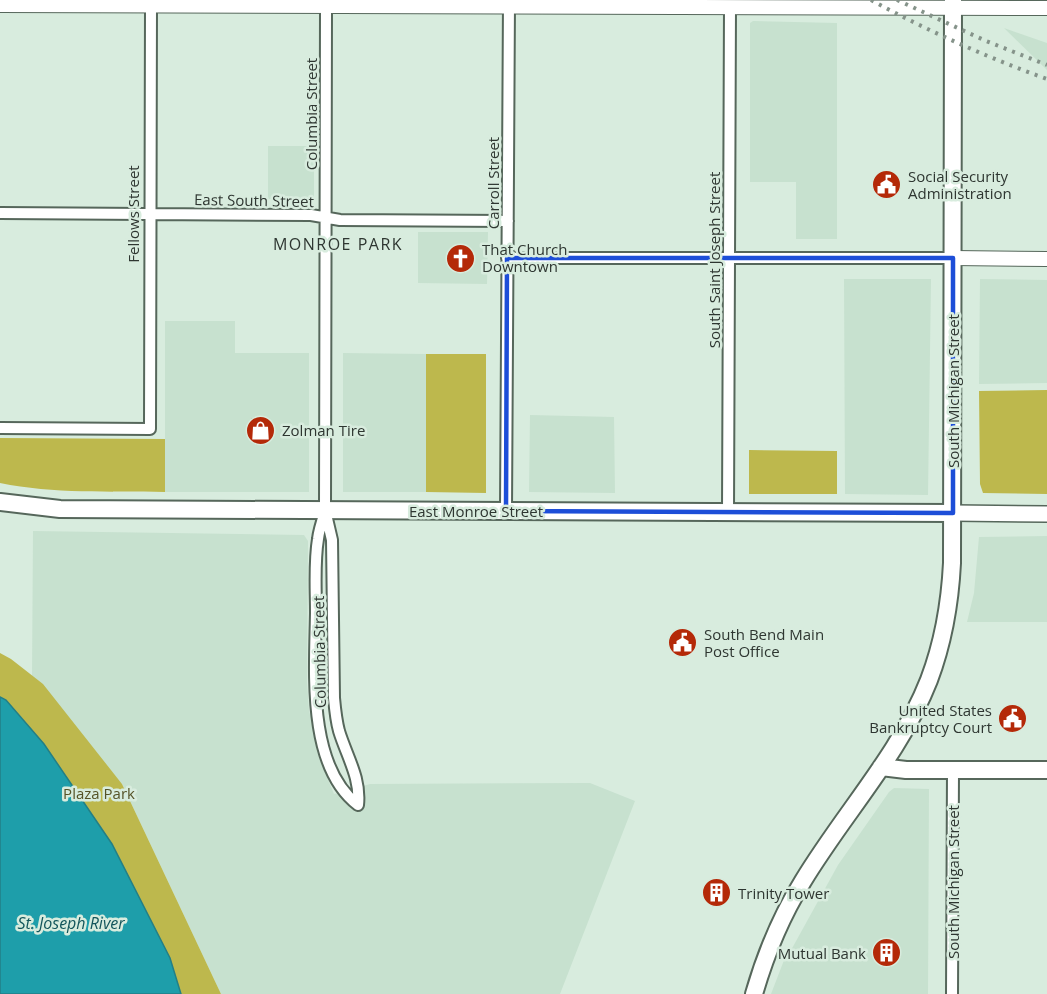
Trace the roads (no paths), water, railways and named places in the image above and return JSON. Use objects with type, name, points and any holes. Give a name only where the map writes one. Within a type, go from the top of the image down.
[{"type":"main road","name":"South Michigan Street","points":[[754,994],[773,942],[802,883],[903,732],[928,681],[938,654],[951,580],[952,4]]},
{"type":"main road","name":"East Monroe Street","points":[[0,502],[60,509],[952,513]]},
{"type":"main road","points":[[952,513],[1047,514]]},
{"type":"main road","points":[[881,767],[906,770],[1047,770]]},
{"type":"street","points":[[0,5],[151,3],[326,7],[509,3],[730,7],[952,4],[1047,8]]},
{"type":"street","name":"Fellows Street","points":[[0,428],[150,429],[151,3]]},
{"type":"street","name":"Carroll Street","points":[[506,511],[509,3]]},
{"type":"street","name":"Columbia Street","points":[[325,510],[318,539],[315,662],[317,718],[325,750],[339,784],[345,795],[358,805],[359,791],[355,772],[336,715],[332,540],[325,510],[326,7]]},
{"type":"street","name":"South Saint Joseph Street","points":[[728,512],[730,7]]},
{"type":"street","name":"East South Street","points":[[0,213],[325,216],[340,220],[508,221]]},
{"type":"street","points":[[507,258],[1047,259]]},
{"type":"street","name":"South Michigan Street","points":[[952,994],[953,770]]},
{"type":"water","name":"St. Joseph River","points":[[0,697],[6,700],[44,744],[112,844],[170,958],[181,994],[0,994]]},
{"type":"railway","points":[[871,0],[957,43],[1047,79]]},
{"type":"railway","points":[[897,0],[986,41],[1047,65]]},
{"type":"place","name":"Social Security Administration","points":[[887,185]]},
{"type":"place","name":"That Church Downtown","points":[[461,258]]},
{"type":"place","name":"Zolman Tire","points":[[261,430]]},
{"type":"place","name":"South Bend Main Post Office","points":[[683,643]]},
{"type":"place","name":"United States Bankruptcy Court","points":[[1013,719]]},
{"type":"place","name":"Trinity Tower","points":[[717,893]]},
{"type":"place","name":"Mutual Bank","points":[[887,953]]},
{"type":"district","name":"MONROE PARK","points":[[338,244]]},
{"type":"park label","name":"Plaza Park","points":[[99,793]]}]
